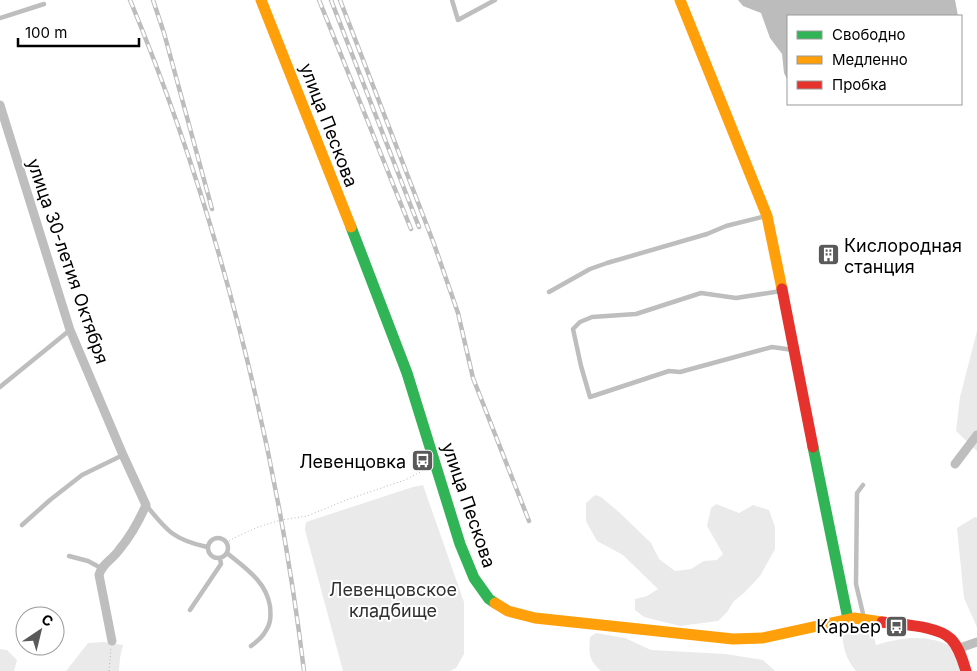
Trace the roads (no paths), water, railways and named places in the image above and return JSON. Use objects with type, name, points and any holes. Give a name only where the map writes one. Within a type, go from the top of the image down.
[{"type":"street","name":"улица Пескова","points":[[261,0],[407,373],[460,544],[474,578],[489,599],[508,611],[534,618],[733,639],[763,638],[854,618],[938,630],[951,639],[962,658],[966,671]]},
{"type":"street","points":[[680,0],[767,216],[848,619]]},
{"type":"street","name":"улица 30-летия Октября","points":[[0,105],[70,330],[146,505]]},
{"type":"street","points":[[955,464],[977,435]]},
{"type":"street","points":[[112,641],[99,576],[101,568],[119,551],[146,505]]},
{"type":"street","points":[[957,648],[977,642]]},
{"type":"lane","points":[[452,0],[458,20],[495,0]]},
{"type":"lane","points":[[0,18],[44,4]]},
{"type":"lane","points":[[549,292],[598,266],[707,234],[726,226],[767,216]]},
{"type":"lane","points":[[783,290],[736,298],[701,293],[636,314],[592,317],[580,322],[573,328],[590,397],[669,371],[680,372],[772,347],[794,350]]},
{"type":"lane","points":[[0,387],[70,330]]},
{"type":"lane","points":[[22,525],[82,475],[123,455]]},
{"type":"lane","points":[[863,485],[857,493],[856,584],[865,619]]},
{"type":"lane","points":[[146,505],[171,533],[186,542],[208,547]]},
{"type":"lane","points":[[227,553],[216,559],[210,555],[209,543],[216,538],[224,540],[227,553],[252,574],[262,585],[269,598],[270,624],[265,634],[251,646]]},
{"type":"lane","points":[[69,556],[88,561],[101,568]]},
{"type":"lane","points":[[190,610],[221,564],[220,558]]},
{"type":"railway","points":[[130,0],[190,161],[240,330],[278,501],[304,671]]},
{"type":"railway","points":[[153,0],[164,33],[212,209]]},
{"type":"railway","points":[[319,0],[411,229]]},
{"type":"railway","points":[[331,0],[419,227]]},
{"type":"railway","points":[[340,0],[434,244],[458,313],[473,378],[529,521]]},
{"type":"place","name":"Кислородная станция","points":[[828,255]]},
{"type":"place","name":"Левенцовка","points":[[422,461]]},
{"type":"place","name":"Карьер","points":[[897,626]]},
{"type":"park label","name":"Левенцовское кладбище","points":[[393,599]]}]
